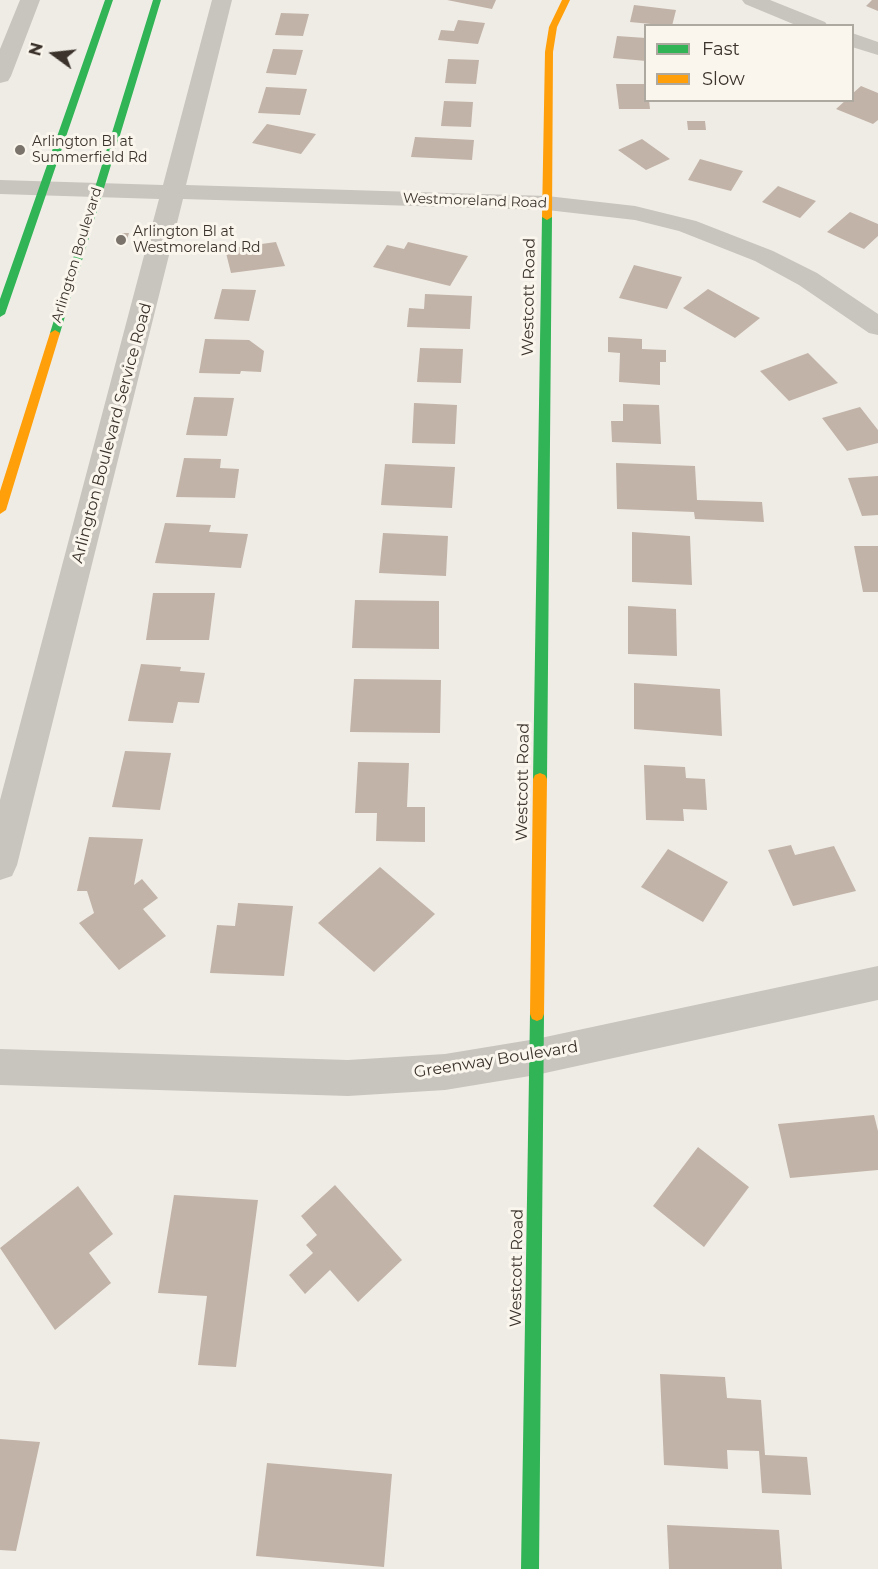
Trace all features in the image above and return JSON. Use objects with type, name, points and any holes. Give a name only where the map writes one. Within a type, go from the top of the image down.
[{"type":"main road","points":[[0,314],[109,0]]},
{"type":"main road","name":"Arlington Boulevard","points":[[0,510],[157,0]]},
{"type":"main road","name":"Westcott Road","points":[[530,1569],[549,52],[553,27],[566,0]]},
{"type":"street","points":[[0,76],[30,0]]},
{"type":"street","name":"Arlington Boulevard Service Road","points":[[0,865],[222,0]]},
{"type":"street","points":[[752,0],[813,24]]},
{"type":"street","points":[[854,40],[878,49]]},
{"type":"street","name":"Westmoreland Road","points":[[0,187],[547,203],[635,213],[687,226],[734,243],[808,279],[867,317],[878,327]]},
{"type":"street","name":"Greenway Boulevard","points":[[0,1068],[348,1078],[445,1072],[536,1057],[878,983]]},
{"type":"building","points":[[447,0],[496,0],[492,9]]},
{"type":"building","points":[[872,0],[878,0],[878,11],[866,6]]},
{"type":"building","points":[[634,5],[676,10],[672,24],[630,22]]},
{"type":"building","points":[[281,13],[309,14],[303,36],[275,35]]},
{"type":"building","points":[[458,20],[485,23],[478,44],[438,40],[441,30],[454,31]]},
{"type":"building","points":[[617,36],[644,38],[644,61],[613,58]]},
{"type":"building","points":[[273,49],[303,50],[296,75],[266,73]]},
{"type":"building","points":[[448,59],[479,60],[476,84],[445,83]]},
{"type":"building","points":[[616,84],[644,84],[644,102],[649,102],[650,109],[619,109]]},
{"type":"building","points":[[861,86],[878,93],[878,120],[873,124],[836,109],[844,102],[854,102],[854,92]]},
{"type":"building","points":[[266,87],[307,89],[300,115],[258,113]]},
{"type":"building","points":[[444,101],[473,102],[471,127],[441,126]]},
{"type":"building","points":[[687,121],[705,121],[706,130],[688,130]]},
{"type":"building","points":[[267,124],[316,134],[301,154],[252,143]]},
{"type":"building","points":[[415,137],[474,140],[472,160],[411,157]]},
{"type":"building","points":[[642,139],[670,159],[646,170],[618,150]]},
{"type":"building","points":[[700,159],[743,171],[731,191],[688,180]]},
{"type":"building","points":[[778,186],[816,201],[800,218],[762,202]]},
{"type":"building","points":[[850,212],[878,224],[878,236],[864,249],[827,232]]},
{"type":"building","points":[[120,233],[129,233],[126,243],[118,243]]},
{"type":"building","points":[[276,242],[285,266],[231,273],[225,249]]},
{"type":"building","points":[[408,242],[468,256],[450,286],[373,267],[387,245],[404,249]]},
{"type":"building","points":[[634,265],[682,277],[667,309],[619,298]]},
{"type":"building","points":[[222,289],[256,290],[249,321],[214,319]]},
{"type":"building","points":[[708,289],[760,318],[735,338],[683,308]]},
{"type":"building","points":[[425,294],[472,296],[470,329],[407,327],[409,308],[424,309]]},
{"type":"building","points":[[608,337],[642,339],[642,349],[666,350],[666,362],[660,362],[660,385],[619,382],[620,353],[608,352]]},
{"type":"building","points":[[205,339],[249,340],[264,351],[261,372],[199,373]]},
{"type":"building","points":[[420,348],[463,349],[461,383],[417,382]]},
{"type":"building","points":[[808,353],[838,383],[789,401],[760,371]]},
{"type":"building","points":[[194,397],[234,398],[227,436],[186,435]]},
{"type":"building","points":[[414,403],[457,405],[455,444],[412,443]]},
{"type":"building","points":[[623,404],[659,405],[661,444],[612,442],[611,421],[623,421]]},
{"type":"building","points":[[860,407],[878,430],[878,443],[847,451],[822,418]]},
{"type":"building","points":[[184,458],[221,459],[220,468],[239,469],[235,498],[176,497]]},
{"type":"building","points":[[616,463],[695,466],[697,500],[762,502],[764,522],[695,519],[694,512],[617,509]]},
{"type":"building","points":[[385,464],[455,467],[452,508],[381,505]]},
{"type":"building","points":[[878,476],[878,515],[862,516],[848,478]]},
{"type":"building","points":[[165,523],[211,525],[209,532],[248,534],[241,568],[155,563]]},
{"type":"building","points":[[632,532],[690,536],[692,585],[632,582]]},
{"type":"building","points":[[383,533],[448,536],[446,576],[379,573]]},
{"type":"building","points":[[854,546],[878,546],[878,592],[863,592]]},
{"type":"building","points":[[153,593],[215,593],[209,640],[146,640]]},
{"type":"building","points":[[355,600],[439,601],[439,649],[352,648]]},
{"type":"building","points":[[628,606],[676,609],[677,656],[628,654]]},
{"type":"building","points":[[141,664],[181,667],[180,671],[205,673],[199,703],[178,702],[173,723],[128,721]]},
{"type":"building","points":[[354,679],[441,680],[440,733],[350,732]]},
{"type":"building","points":[[634,683],[720,689],[722,736],[634,729]]},
{"type":"building","points":[[125,751],[171,753],[160,810],[112,807]]},
{"type":"building","points":[[358,762],[409,763],[407,807],[425,807],[425,842],[376,841],[377,813],[355,813]]},
{"type":"building","points":[[644,765],[685,767],[686,778],[705,779],[707,810],[683,809],[684,821],[646,820]]},
{"type":"building","points":[[89,837],[143,839],[134,885],[142,879],[158,898],[143,909],[166,936],[119,970],[79,923],[94,913],[87,891],[77,891]]},
{"type":"building","points":[[791,845],[795,855],[834,846],[856,891],[793,906],[768,850]]},
{"type":"building","points":[[668,849],[728,882],[703,922],[641,887]]},
{"type":"building","points":[[380,867],[435,914],[374,972],[318,923]]},
{"type":"building","points":[[238,903],[293,906],[284,976],[210,973],[217,925],[235,926]]},
{"type":"building","points":[[874,1115],[878,1131],[878,1170],[790,1178],[778,1124]]},
{"type":"building","points":[[698,1147],[749,1187],[704,1247],[653,1206]]},
{"type":"building","points":[[335,1185],[402,1260],[358,1302],[330,1270],[305,1294],[289,1275],[313,1253],[306,1245],[317,1235],[301,1216]]},
{"type":"building","points":[[78,1186],[113,1234],[89,1253],[111,1283],[55,1330],[0,1248]]},
{"type":"building","points":[[174,1195],[258,1200],[236,1367],[198,1365],[207,1296],[158,1293]]},
{"type":"building","points":[[660,1374],[725,1377],[727,1398],[761,1400],[765,1455],[807,1457],[811,1495],[762,1493],[759,1451],[727,1450],[728,1469],[664,1465]]},
{"type":"building","points":[[0,1439],[40,1442],[16,1551],[0,1550]]},
{"type":"building","points":[[267,1463],[392,1474],[384,1567],[256,1556]]},
{"type":"building","points":[[667,1525],[779,1530],[782,1569],[669,1569]]},
{"type":"traffic: fast","points":[[0,314],[109,0]]},
{"type":"traffic: fast","points":[[55,333],[157,0]]},
{"type":"traffic: fast","points":[[540,779],[547,217]]},
{"type":"traffic: fast","points":[[530,1569],[537,1014]]},
{"type":"traffic: slow","points":[[547,217],[549,52],[553,27],[566,0]]},
{"type":"traffic: slow","points":[[0,510],[55,333]]},
{"type":"traffic: slow","points":[[537,1014],[540,779]]},
{"type":"place","name":"Arlington Bl at Summerfield Rd","points":[[20,150]]},
{"type":"place","name":"Arlington Bl at Westmoreland Rd","points":[[121,240]]}]
